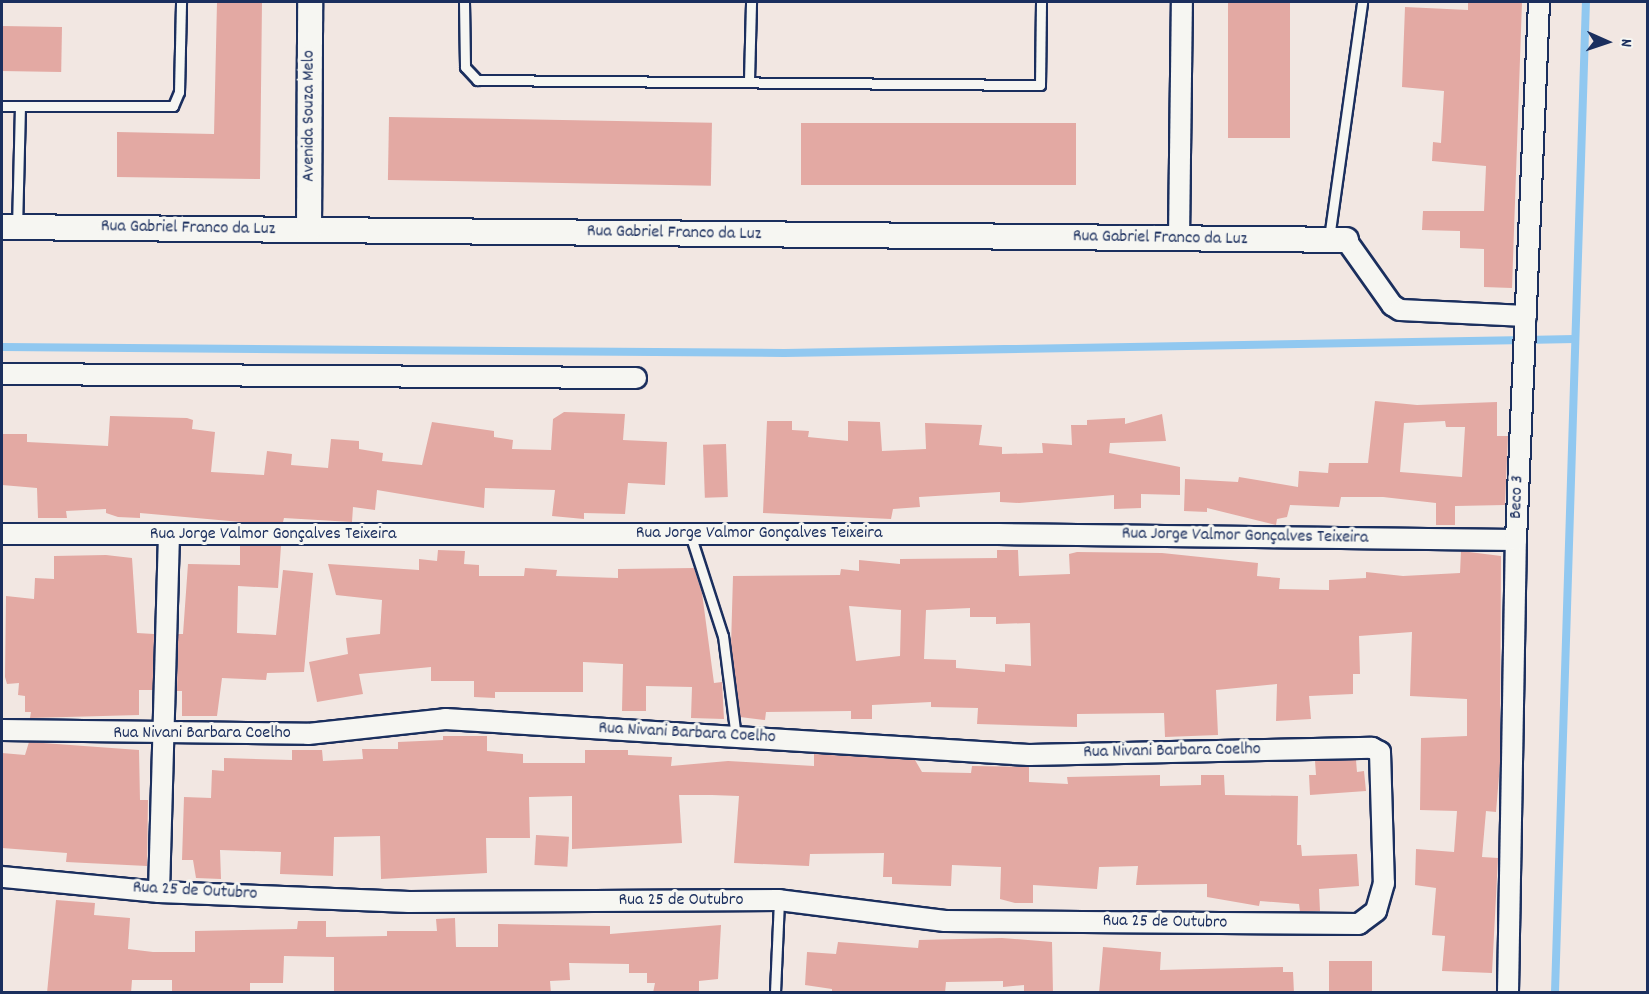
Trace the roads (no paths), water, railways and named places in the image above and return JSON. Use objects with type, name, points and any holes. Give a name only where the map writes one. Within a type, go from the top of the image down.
[{"type":"street","name":"Avenida Souza Melo","points":[[309,230],[310,2]]},
{"type":"street","points":[[1179,239],[1182,2]]},
{"type":"street","name":"Beco 3","points":[[1508,993],[1516,540],[1539,2]]},
{"type":"street","name":"Rua Gabriel Franco da Luz","points":[[9,227],[1338,240]]},
{"type":"street","points":[[1338,240],[1392,305],[1400,310],[1526,316]]},
{"type":"street","points":[[2,374],[636,378]]},
{"type":"street","name":"Rua Jorge Valmor Gonçalves Teixeira","points":[[2,534],[690,534],[1516,540]]},
{"type":"street","points":[[159,892],[169,535]]},
{"type":"street","name":"Rua Nivani Barbara Coelho","points":[[2,730],[163,734],[308,734],[445,719],[1029,755],[1372,748],[1380,752],[1384,883],[1376,911],[1359,924]]},
{"type":"street","name":"Rua 25 de Outubro","points":[[2,877],[159,892],[409,902],[778,900],[945,921],[1359,924]]},
{"type":"lane","points":[[2,106],[173,106],[179,92],[182,2]]},
{"type":"lane","points":[[464,2],[465,67],[477,80],[749,80],[1040,85],[1041,2]]},
{"type":"lane","points":[[749,80],[751,2]]},
{"type":"lane","points":[[1338,240],[1362,2]]},
{"type":"lane","points":[[9,227],[20,106]]},
{"type":"lane","points":[[690,534],[723,636],[736,737]]},
{"type":"lane","points":[[775,993],[778,900]]},
{"type":"waterway","points":[[1555,992],[1586,2]]},
{"type":"waterway","points":[[2,347],[784,353],[1575,339]]}]
